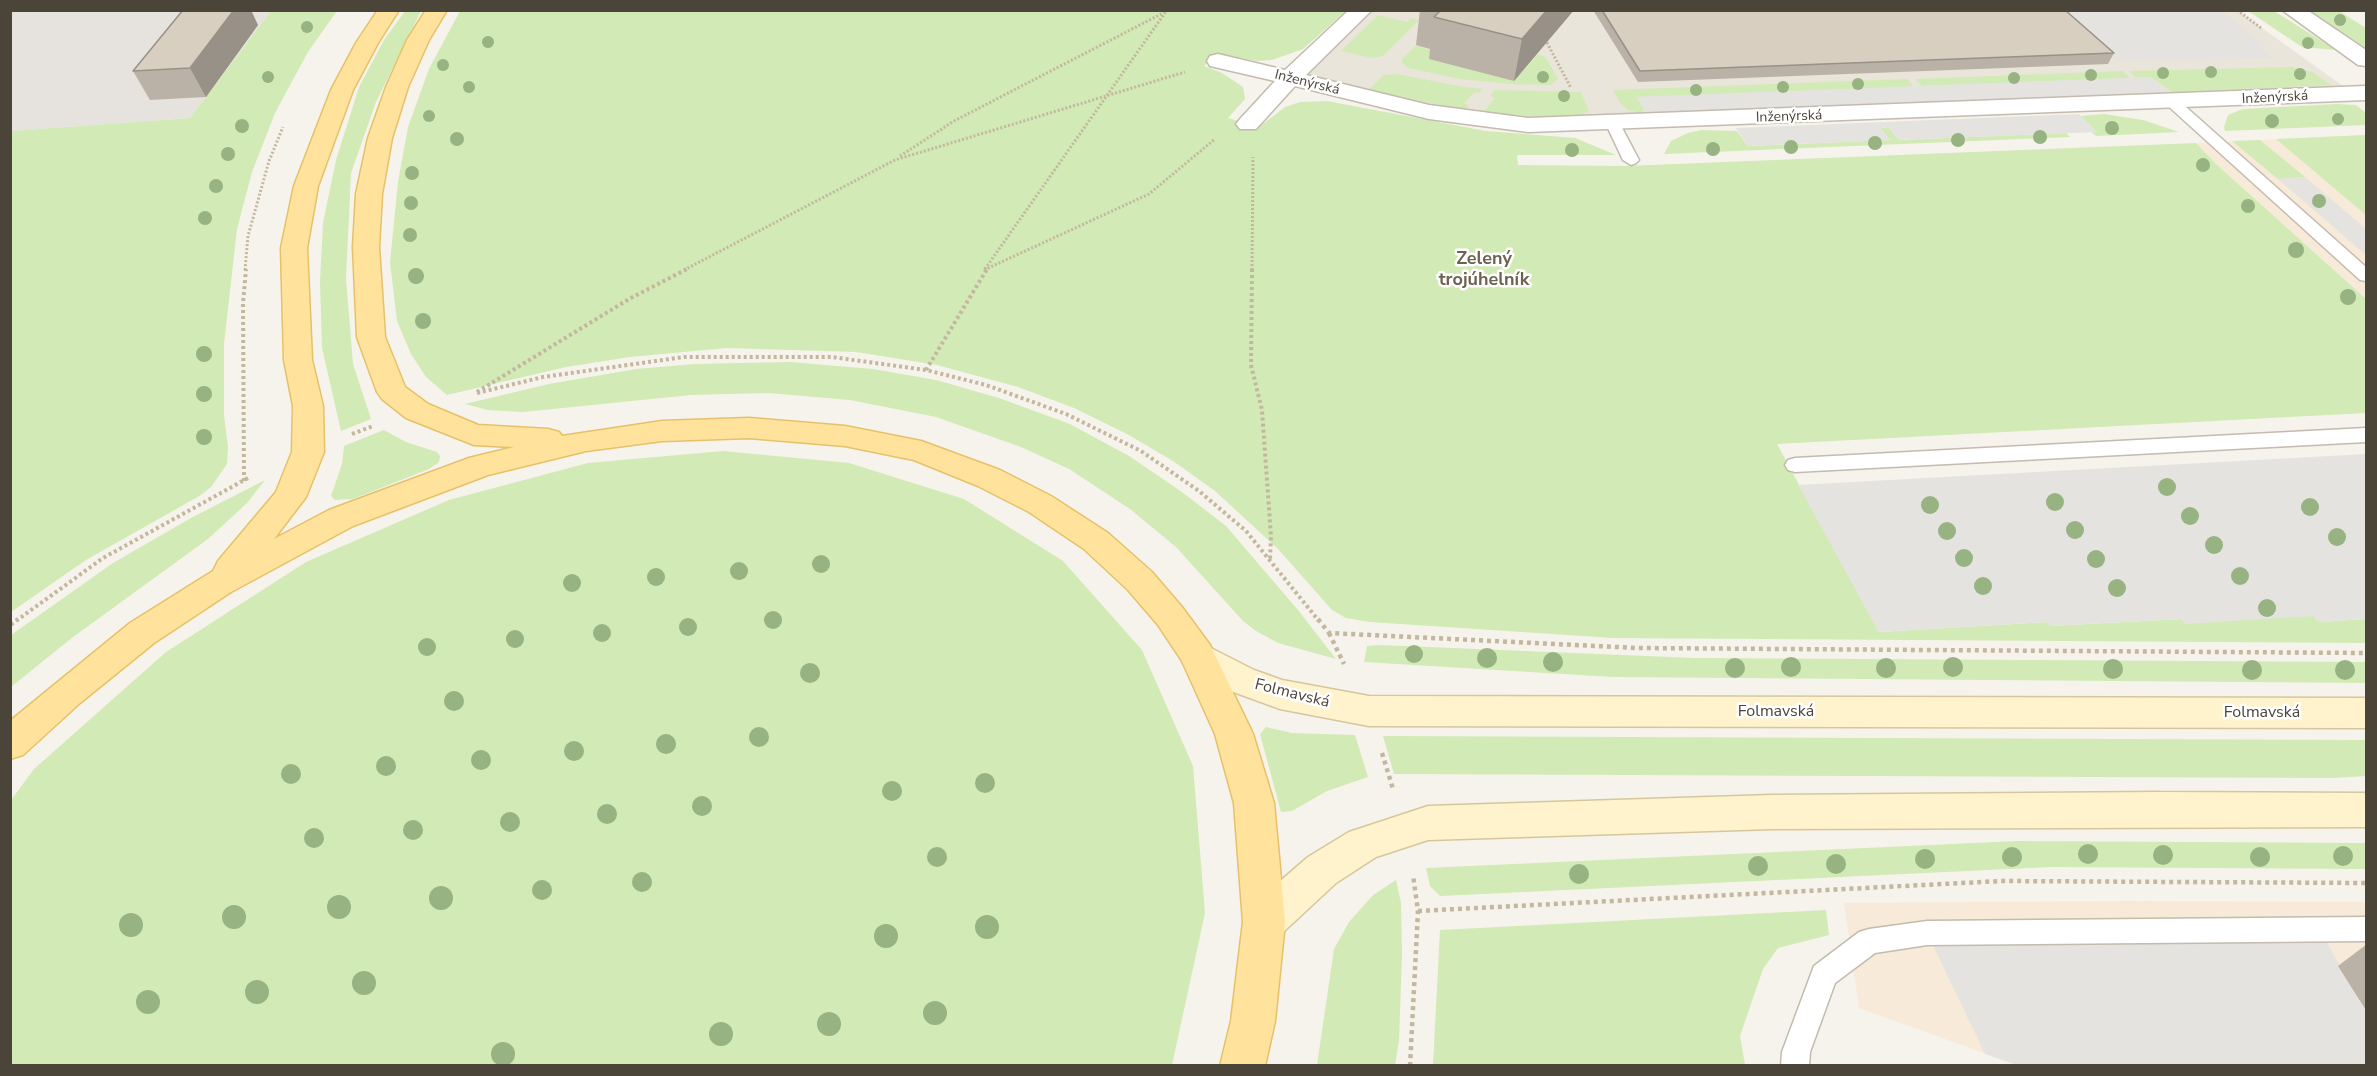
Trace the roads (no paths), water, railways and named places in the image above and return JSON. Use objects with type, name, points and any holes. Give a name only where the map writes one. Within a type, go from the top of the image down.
[{"type":"main road","points":[[219,583],[290,497],[308,452],[308,406],[298,360],[294,248],[306,186],[342,90],[367,43],[389,10]]},
{"type":"main road","points":[[437,10],[418,40],[397,87],[380,138],[369,194],[366,247],[371,337],[392,392],[417,411],[474,435],[586,441]]},
{"type":"main road","points":[[10,744],[67,693],[142,633],[219,583],[341,518],[480,466],[586,441],[662,431],[749,428],[844,436],[921,451],[989,478],[1040,504],[1096,541],[1140,581],[1170,616],[1197,655],[1234,734],[1254,803],[1264,922],[1253,1021],[1242,1065]]},
{"type":"main road","name":"Folmavská","points":[[1197,655],[1241,680],[1280,694],[1369,711],[2367,713]]},
{"type":"main road","points":[[1264,922],[1291,895],[1322,870],[1363,844],[1428,823],[1772,812],[2367,810]]},
{"type":"street","points":[[1254,117],[1290,78],[1362,10]]},
{"type":"street","points":[[2292,10],[2367,60]]},
{"type":"street","name":"Inženýrská","points":[[1218,61],[1419,110],[1477,120],[1528,125],[1613,124],[2367,93]]},
{"type":"lane","points":[[2172,102],[2367,276]]},
{"type":"lane","points":[[1613,124],[1631,160]]},
{"type":"lane","points":[[1796,465],[2367,435]]},
{"type":"lane","points":[[1795,1065],[1796,1052],[1824,975],[1869,941],[1927,933],[2367,929]]},
{"type":"district","name":"Zelený trojúhelník","points":[[1484,270]]}]
